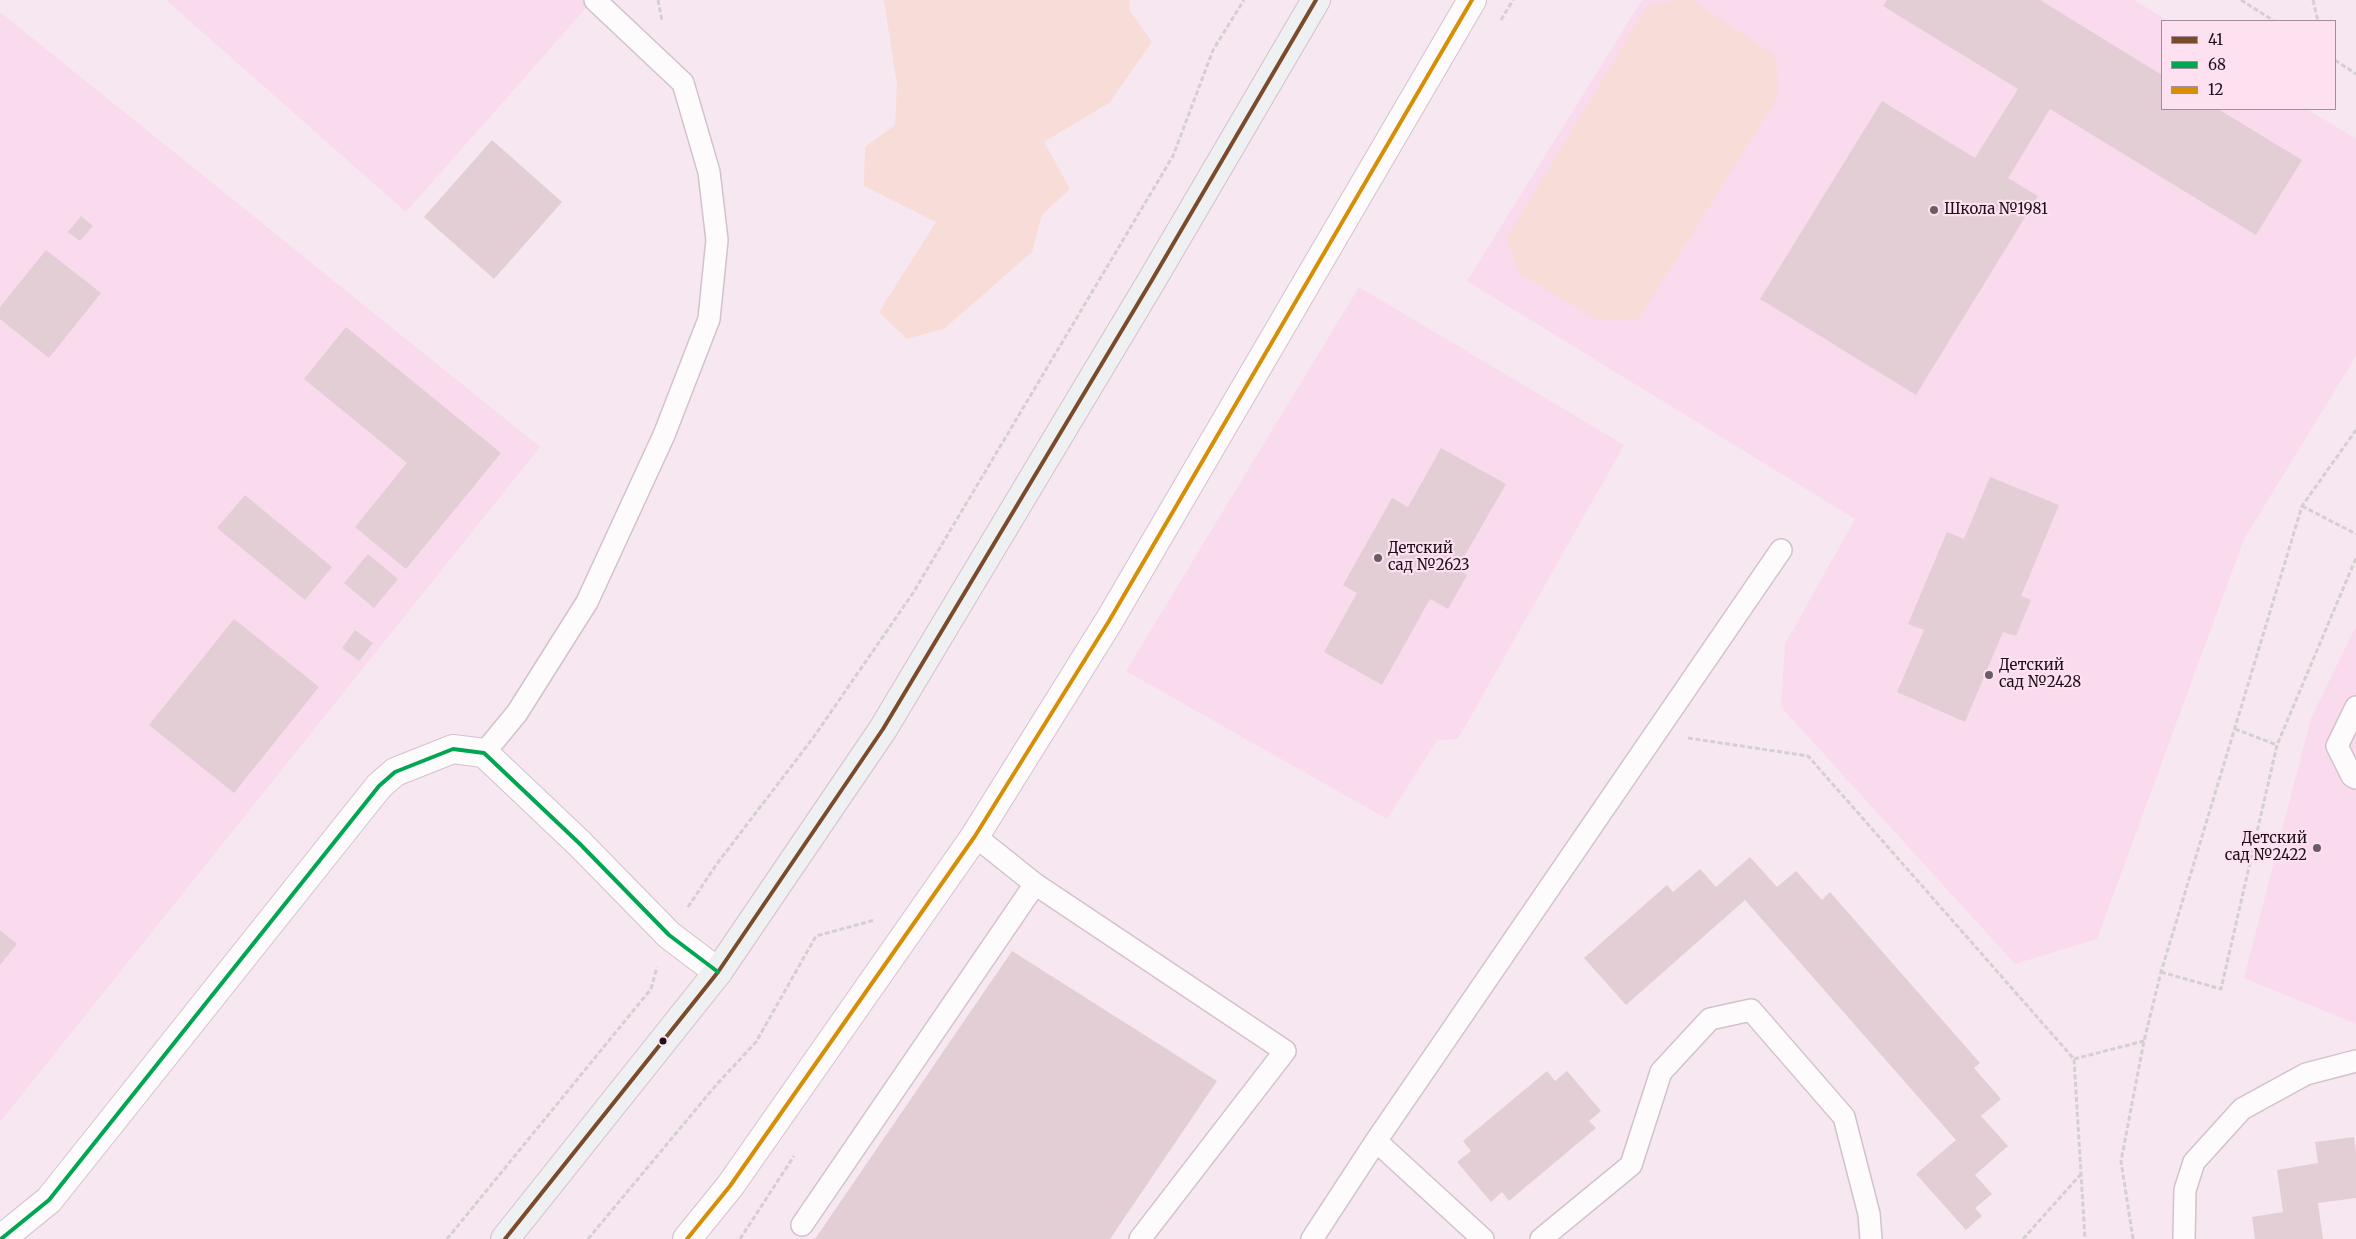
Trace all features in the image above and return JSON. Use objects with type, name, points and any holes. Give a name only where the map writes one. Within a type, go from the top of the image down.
[{"type":"main road","points":[[505,1239],[718,972],[883,729],[1152,280],[1316,0]]},
{"type":"street","points":[[687,1239],[730,1186],[975,836],[1114,613],[1472,0]]},
{"type":"street","points":[[1,1239],[49,1200],[379,786],[395,772],[454,749],[484,753],[580,844],[669,935],[718,972]]},
{"type":"lane","points":[[484,753],[518,712],[587,602],[664,435],[709,319],[717,240],[709,172],[683,83],[595,0]]},
{"type":"lane","points":[[1312,1239],[1376,1141],[1781,550]]},
{"type":"lane","points":[[2356,707],[2337,746],[2352,776],[2356,778]]},
{"type":"lane","points":[[975,836],[1035,884],[1285,1051],[1140,1239]]},
{"type":"lane","points":[[802,1225],[1035,884]]},
{"type":"lane","points":[[1541,1239],[1631,1165],[1661,1072],[1710,1019],[1751,1010],[1844,1118],[1869,1214],[1871,1239]]},
{"type":"lane","points":[[2184,1239],[2185,1190],[2194,1162],[2242,1109],[2306,1074],[2356,1061]]},
{"type":"lane","points":[[1376,1141],[1483,1239]]},
{"type":"path","points":[[447,1239],[651,989],[664,944],[669,935],[716,865],[813,738],[913,593],[1174,156],[1213,50],[1244,0]]},
{"type":"path","points":[[2241,0],[2272,20]]},
{"type":"path","points":[[2313,0],[2318,20]]},
{"type":"path","points":[[2336,61],[2356,74]]},
{"type":"path","points":[[2133,1239],[2121,1161],[2144,1040],[2161,972],[2302,506],[2356,430]]},
{"type":"path","points":[[2302,506],[2356,534]]},
{"type":"path","points":[[2161,972],[2221,989],[2277,745],[2356,558]]},
{"type":"path","points":[[2235,729],[2277,745]]},
{"type":"path","points":[[1656,733],[1808,756],[2074,1059],[2085,1239]]},
{"type":"path","points":[[588,1239],[716,1084],[756,1042],[816,936],[875,920],[906,934]]},
{"type":"path","points":[[2074,1059],[2144,1040]]},
{"type":"path","points":[[2024,1239],[2081,1173]]},
{"type":"shaded area","points":[[166,0],[593,0],[406,212]]},
{"type":"shaded area","points":[[884,0],[1129,0],[1130,11],[1152,42],[1109,103],[1044,142],[1070,189],[1042,215],[1032,252],[945,328],[907,339],[879,312],[936,222],[864,186],[865,147],[895,125],[897,85]]},
{"type":"shaded area","name":"Школа №1981","points":[[1642,0],[2134,0],[2166,20],[2161,20],[2161,110],[2309,110],[2356,139],[2356,356],[2244,539],[2097,939],[2015,964],[1781,707],[1785,644],[1855,519],[1467,281]]},
{"type":"shaded area","points":[[1675,0],[1692,0],[1776,56],[1779,95],[1638,320],[1597,320],[1519,273],[1507,238],[1647,6]]},
{"type":"shaded area","points":[[0,12],[540,447],[0,1122]]},
{"type":"shaded area","name":"Детский сад №2623","points":[[1359,287],[1624,445],[1458,739],[1437,740],[1387,819],[1126,671]]},
{"type":"shaded area","name":"Детский сад №2422","points":[[2356,626],[2356,1024],[2244,978],[2311,718]]},
{"type":"building","points":[[1887,0],[2040,0],[2161,74],[2161,110],[2220,110],[2302,160],[2256,235],[2050,109],[2008,178],[2038,196],[1916,395],[1760,299],[1882,101],[1975,158],[2018,89],[1883,6]]},
{"type":"building","points":[[492,140],[562,202],[494,279],[424,217]]},
{"type":"building","points":[[81,216],[93,226],[80,241],[68,232]]},
{"type":"building","points":[[46,250],[101,293],[49,358],[0,319],[0,307]]},
{"type":"building","points":[[346,327],[501,453],[406,569],[355,527],[407,463],[304,379]]},
{"type":"building","points":[[1441,448],[1506,484],[1457,569],[1467,575],[1448,609],[1430,599],[1382,685],[1324,652],[1357,593],[1343,585],[1392,498],[1408,507]]},
{"type":"building","points":[[1990,477],[2059,505],[2021,596],[2031,600],[2016,636],[2003,632],[1965,722],[1897,692],[1924,630],[1908,624],[1947,532],[1964,539]]},
{"type":"building","points":[[245,495],[332,567],[305,600],[217,528]]},
{"type":"building","points":[[368,554],[398,579],[374,608],[344,583]]},
{"type":"building","points":[[234,619],[319,687],[234,793],[149,725]]},
{"type":"building","points":[[355,630],[373,643],[359,661],[342,648]]},
{"type":"building","points":[[1750,857],[1777,887],[1796,871],[1822,900],[1830,892],[1980,1063],[1974,1068],[2001,1099],[1981,1116],[2008,1146],[1975,1175],[1992,1194],[1975,1208],[1982,1216],[1966,1230],[1916,1174],[1956,1140],[1745,900],[1626,1005],[1584,958],[1667,885],[1673,892],[1700,869],[1716,887]]},
{"type":"building","points":[[0,930],[17,944],[0,965]]},
{"type":"building","points":[[1012,951],[1217,1081],[1110,1239],[815,1239]]},
{"type":"building","points":[[1547,1071],[1555,1081],[1567,1071],[1601,1111],[1589,1121],[1596,1128],[1509,1201],[1502,1192],[1491,1202],[1457,1162],[1471,1151],[1463,1141]]},
{"type":"building","points":[[2354,1137],[2356,1198],[2318,1203],[2323,1239],[2255,1239],[2252,1217],[2283,1212],[2277,1170],[2318,1163],[2315,1142]]},
{"type":"transit line","name":"41","points":[[505,1239],[718,972],[883,729],[1152,280],[1316,0]]},
{"type":"transit line","name":"12","points":[[687,1239],[730,1186],[975,836],[1109,621],[1472,0]]},
{"type":"transit line","name":"68","points":[[1,1239],[49,1200],[379,786],[395,772],[453,749],[484,753],[580,844],[669,935],[718,972]]},
{"type":"place","name":"Школа №1981","points":[[1934,210]]},
{"type":"place","name":"Детский сад №2623","points":[[1378,558]]},
{"type":"place","name":"Детский сад №2428","points":[[1989,675]]},
{"type":"place","name":"Детский сад №2422","points":[[2317,848]]}]
